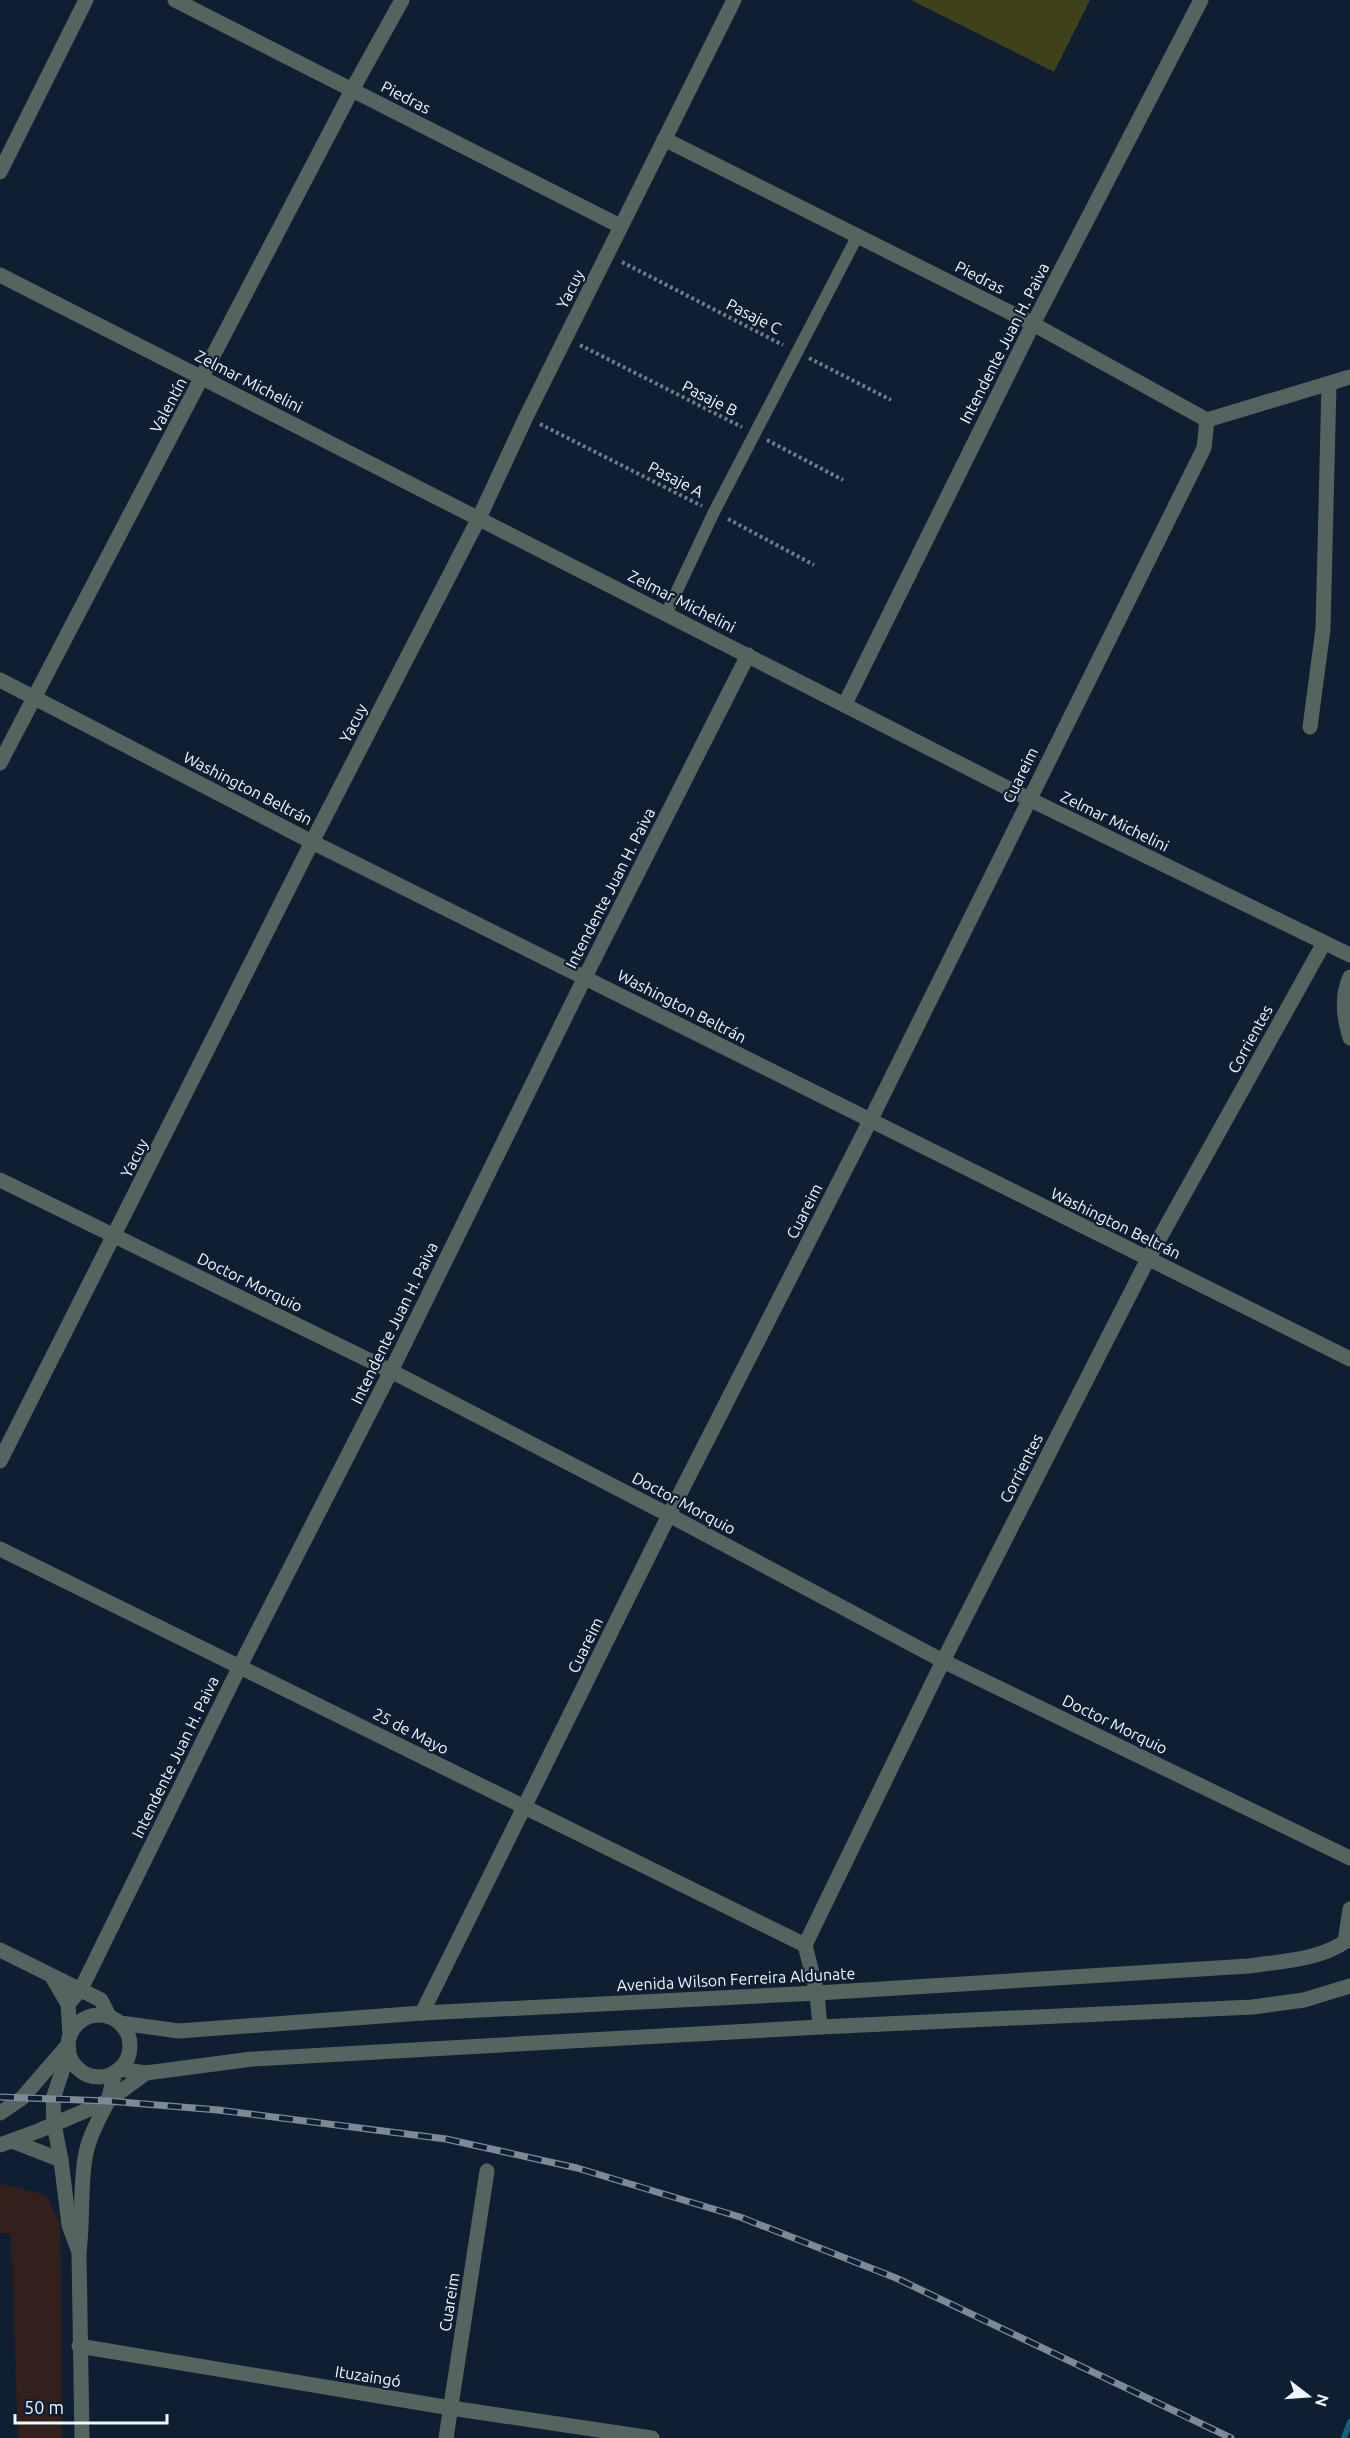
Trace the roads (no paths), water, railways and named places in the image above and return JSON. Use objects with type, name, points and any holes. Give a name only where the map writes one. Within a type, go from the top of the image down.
[{"type":"street","points":[[0,172],[86,0]]},
{"type":"street","name":"Piedras","points":[[175,0],[620,226]]},
{"type":"street","name":"Valentín","points":[[0,763],[352,90],[402,0]]},
{"type":"street","name":"Yacuy","points":[[0,1461],[312,842],[479,518],[620,226],[734,0]]},
{"type":"street","name":"Intendente Juan H. Paiva","points":[[845,704],[1033,324],[1201,0]]},
{"type":"street","name":"Piedras","points":[[664,139],[1033,324],[1207,420]]},
{"type":"street","name":"Zelmar Michelini","points":[[0,275],[1029,799],[1350,955]]},
{"type":"street","points":[[1207,420],[1350,377]]},
{"type":"street","points":[[1310,727],[1323,629],[1329,384]]},
{"type":"street","name":"Cuareim","points":[[422,2013],[669,1515],[870,1121],[1204,448],[1207,420]]},
{"type":"street","name":"Intendente Juan H. Paiva","points":[[68,2004],[81,1989],[240,1666],[391,1371],[585,977],[748,655]]},
{"type":"street","name":"Washington Beltrán","points":[[0,680],[312,842],[1350,1359]]},
{"type":"street","name":"Corrientes","points":[[805,1945],[943,1661],[1148,1259],[1324,943]]},
{"type":"street","points":[[1350,977],[1344,988],[1344,1018],[1350,1038]]},
{"type":"street","name":"Doctor Morquio","points":[[0,1180],[391,1371],[669,1515],[943,1661],[1350,1858]]},
{"type":"street","name":"25 de Mayo","points":[[0,1549],[805,1945]]},
{"type":"street","points":[[1348,1940],[1350,1909]]},
{"type":"street","name":"Avenida Wilson Ferreira Aldunate","points":[[115,2020],[179,2031],[422,2013],[817,1993],[1250,1966],[1299,1959],[1320,1953],[1348,1940]]},
{"type":"street","points":[[805,1945],[817,1993],[820,2027]]},
{"type":"street","points":[[0,1950],[101,2000],[129,2038],[129,2055],[117,2071],[108,2101],[94,2129],[85,2157],[83,2224],[79,2253],[82,2438]]},
{"type":"street","points":[[52,1977],[68,2004],[69,2044],[76,2066],[82,2072],[98,2076],[117,2071],[146,2073],[252,2059],[820,2027],[1253,2007],[1304,2000],[1350,1986]]},
{"type":"street","points":[[79,2253],[69,2225],[54,2124],[53,2100],[69,2044],[81,2020],[99,2014],[115,2020]]},
{"type":"street","points":[[0,2113],[22,2098],[69,2044]]},
{"type":"street","points":[[6,2143],[108,2101],[146,2073]]},
{"type":"street","points":[[6,2143],[61,2160]]},
{"type":"street","name":"Cuareim","points":[[446,2438],[487,2171]]},
{"type":"street","name":"Ituzaingó","points":[[79,2346],[451,2408],[652,2438]]},
{"type":"lane","points":[[666,614],[754,433],[858,235]]},
{"type":"waterway","points":[[1344,2438],[1350,2422]]},
{"type":"railway","points":[[0,2097],[108,2101],[218,2110],[446,2139],[577,2168],[740,2217],[896,2278],[1231,2438]]}]
